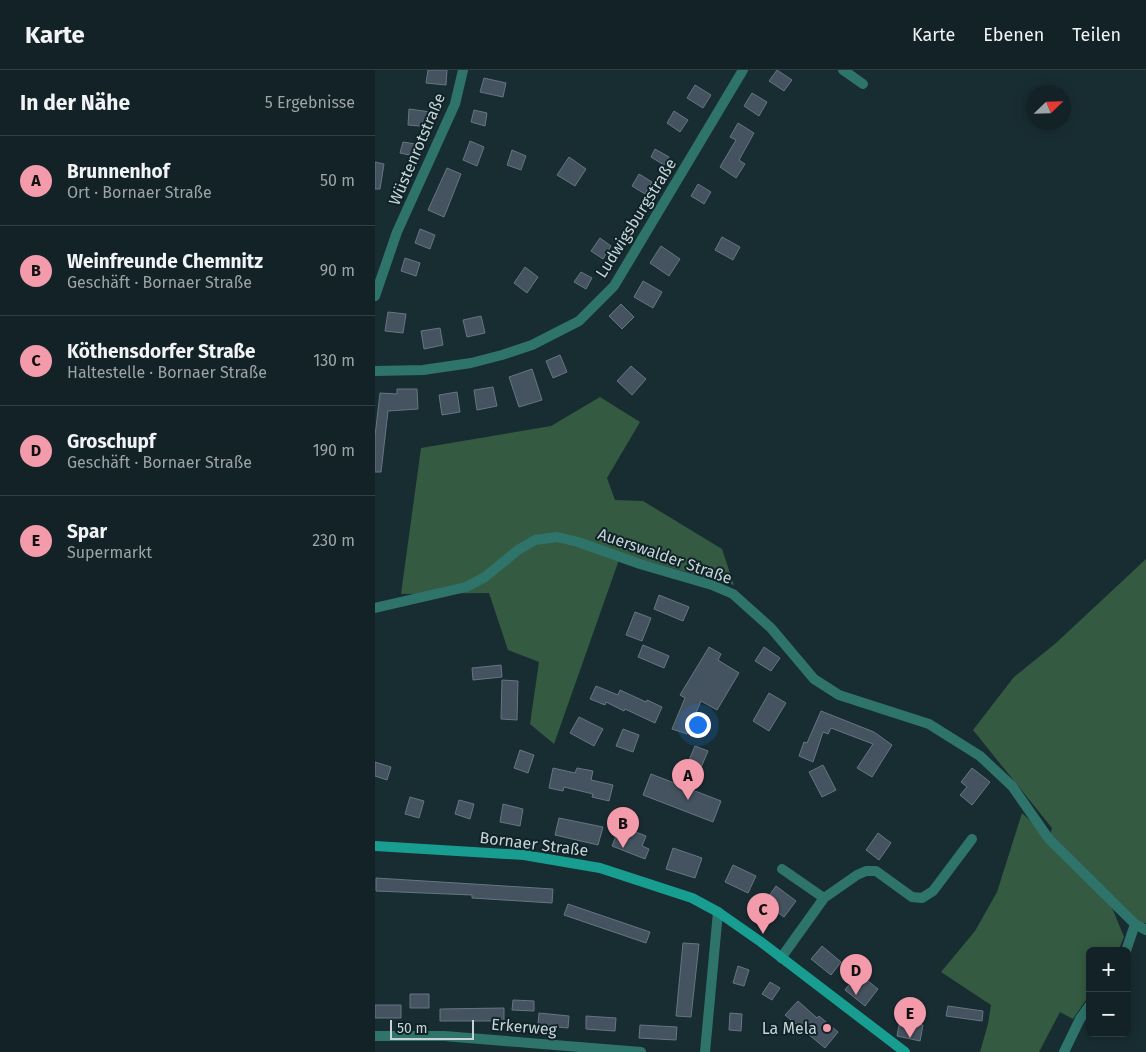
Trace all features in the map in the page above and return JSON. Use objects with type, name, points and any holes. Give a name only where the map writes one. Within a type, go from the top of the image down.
[{"type":"main road","name":"Bornaer Straße","points":[[375,846],[524,855],[600,868],[692,898],[718,912],[905,1052]]},
{"type":"street","name":"Wüstenrotstraße","points":[[375,296],[397,232],[455,104],[463,70]]},
{"type":"street","name":"Ludwigsburgstraße","points":[[375,372],[423,370],[471,363],[532,345],[579,321],[614,286],[743,70]]},
{"type":"street","points":[[843,70],[863,84]]},
{"type":"street","name":"Auerswalder Straße","points":[[375,608],[466,587],[485,577],[517,550],[535,540],[557,537],[712,585],[733,594],[771,628],[814,679],[839,695],[929,724],[980,756],[1012,786],[1049,839],[1135,924],[1146,930]]},
{"type":"street","points":[[781,958],[824,898],[857,875],[866,871],[876,871],[912,897],[922,898],[933,891],[972,839]]},
{"type":"street","points":[[782,869],[824,898]]},
{"type":"street","points":[[705,1052],[718,912]]},
{"type":"street","points":[[1127,947],[1135,924]]},
{"type":"street","points":[[1064,1052],[1086,1011]]},
{"type":"street","name":"Erkerweg","points":[[375,1036],[444,1036],[641,1052]]},
{"type":"green space","points":[[600,397],[640,422],[607,478],[615,500],[643,501],[722,549],[734,585],[621,554],[554,744],[530,724],[539,662],[508,650],[489,593],[401,594],[421,448],[551,426]]},
{"type":"green space","points":[[1146,559],[1146,923],[1135,924],[1105,898],[1113,910],[1124,937],[1120,947],[1086,947],[1086,1000],[1073,1019],[1060,1012],[1039,1052],[980,1052],[991,1005],[941,972],[975,931],[997,892],[1022,813],[1049,839],[1052,828],[973,730],[1014,677],[1056,643]]},
{"type":"building","points":[[428,70],[447,70],[446,85],[426,83]]},
{"type":"building","points":[[777,70],[792,80],[784,91],[769,81]]},
{"type":"building","points":[[484,78],[506,83],[503,97],[480,92]]},
{"type":"building","points":[[695,85],[711,95],[703,108],[687,98]]},
{"type":"building","points":[[752,93],[767,102],[759,116],[744,106]]},
{"type":"building","points":[[409,109],[431,112],[430,127],[408,125]]},
{"type":"building","points":[[474,110],[487,113],[485,126],[471,122]]},
{"type":"building","points":[[674,111],[688,120],[680,132],[667,123]]},
{"type":"building","points":[[738,123],[754,133],[739,160],[745,164],[736,178],[720,167],[736,140],[730,137]]},
{"type":"building","points":[[470,141],[484,147],[477,166],[463,160]]},
{"type":"building","points":[[403,142],[422,145],[419,157],[400,153]]},
{"type":"building","points":[[655,149],[669,157],[664,165],[651,157]]},
{"type":"building","points":[[512,150],[526,156],[521,170],[507,165]]},
{"type":"building","points":[[569,157],[586,169],[575,186],[557,175]]},
{"type":"building","points":[[375,162],[384,164],[380,189],[375,189]]},
{"type":"building","points":[[447,168],[461,174],[444,217],[428,210]]},
{"type":"building","points":[[639,174],[652,182],[645,194],[632,186]]},
{"type":"building","points":[[698,184],[711,192],[704,204],[691,196]]},
{"type":"building","points":[[420,229],[435,235],[430,249],[415,243]]},
{"type":"building","points":[[722,237],[740,247],[733,260],[715,250]]},
{"type":"building","points":[[600,238],[611,246],[603,259],[591,251]]},
{"type":"building","points":[[661,246],[680,259],[669,276],[650,263]]},
{"type":"building","points":[[405,258],[420,263],[416,276],[401,271]]},
{"type":"building","points":[[525,267],[538,277],[527,293],[514,283]]},
{"type":"building","points":[[581,272],[592,278],[586,289],[574,282]]},
{"type":"building","points":[[643,281],[662,292],[653,308],[634,297]]},
{"type":"building","points":[[621,304],[634,317],[622,329],[609,316]]},
{"type":"building","points":[[388,312],[406,314],[403,333],[385,331]]},
{"type":"building","points":[[481,316],[485,333],[467,337],[463,320]]},
{"type":"building","points":[[440,328],[443,345],[424,349],[421,331]]},
{"type":"building","points":[[560,355],[567,372],[553,378],[546,361]]},
{"type":"building","points":[[631,366],[646,379],[632,395],[617,381]]},
{"type":"building","points":[[532,369],[542,400],[519,407],[509,377]]},
{"type":"building","points":[[493,387],[497,406],[477,410],[474,390]]},
{"type":"building","points":[[397,389],[417,389],[418,409],[388,411],[381,472],[375,472],[375,436],[380,393],[397,394]]},
{"type":"building","points":[[457,392],[460,412],[442,415],[439,395]]},
{"type":"building","points":[[659,595],[689,607],[683,621],[654,609]]},
{"type":"building","points":[[635,612],[651,618],[642,641],[626,635]]},
{"type":"building","points":[[643,645],[669,656],[664,668],[638,657]]},
{"type":"building","points":[[709,647],[721,654],[718,660],[739,673],[717,710],[701,701],[687,734],[672,729],[685,698],[680,695]]},
{"type":"building","points":[[764,647],[780,658],[771,671],[755,661]]},
{"type":"building","points":[[501,665],[502,677],[473,680],[472,668]]},
{"type":"building","points":[[502,680],[518,681],[517,720],[501,719]]},
{"type":"building","points":[[596,686],[618,695],[620,690],[662,707],[655,723],[625,709],[624,711],[606,702],[605,705],[590,699]]},
{"type":"building","points":[[769,693],[786,703],[769,731],[753,721]]},
{"type":"building","points":[[821,711],[874,732],[892,745],[872,777],[857,768],[873,744],[831,728],[828,734],[823,732],[813,762],[799,756],[804,742],[807,743]]},
{"type":"building","points":[[579,717],[603,729],[594,746],[570,733]]},
{"type":"building","points":[[623,729],[639,735],[633,752],[616,746]]},
{"type":"building","points":[[695,746],[708,751],[700,770],[687,765]]},
{"type":"building","points":[[520,750],[534,755],[528,773],[514,768]]},
{"type":"building","points":[[375,762],[391,767],[387,780],[375,776]]},
{"type":"building","points":[[823,765],[836,790],[822,797],[809,772]]},
{"type":"building","points":[[553,768],[575,773],[577,768],[593,771],[591,780],[613,785],[609,801],[592,797],[593,794],[564,787],[563,791],[549,788]]},
{"type":"building","points":[[972,768],[990,782],[972,805],[960,795],[967,787],[961,782]]},
{"type":"building","points":[[651,774],[721,801],[713,822],[643,795]]},
{"type":"building","points":[[410,797],[424,801],[419,818],[405,814]]},
{"type":"building","points":[[459,800],[474,804],[470,819],[455,814]]},
{"type":"building","points":[[503,804],[523,809],[520,826],[500,822]]},
{"type":"building","points":[[559,818],[603,827],[598,845],[555,835]]},
{"type":"building","points":[[620,826],[646,836],[642,846],[649,849],[645,859],[612,846]]},
{"type":"building","points":[[878,833],[891,843],[879,860],[866,850]]},
{"type":"building","points":[[673,848],[702,858],[695,878],[666,869]]},
{"type":"building","points":[[733,865],[756,876],[748,893],[725,882]]},
{"type":"building","points":[[376,878],[553,889],[552,903],[472,898],[472,895],[376,891]]},
{"type":"building","points":[[776,886],[796,901],[784,917],[764,903]]},
{"type":"building","points":[[568,904],[650,932],[646,943],[564,915]]},
{"type":"building","points":[[683,943],[699,944],[691,1017],[676,1016]]},
{"type":"building","points":[[822,946],[841,962],[831,975],[811,959]]},
{"type":"building","points":[[738,966],[749,970],[744,986],[733,983]]},
{"type":"building","points":[[858,973],[878,989],[865,1006],[845,990]]},
{"type":"building","points":[[770,982],[780,988],[772,1000],[762,994]]},
{"type":"building","points":[[410,994],[429,994],[429,1008],[410,1008]]},
{"type":"building","points":[[513,1000],[534,1001],[534,1011],[512,1010]]},
{"type":"building","points":[[798,1001],[817,1018],[819,1016],[838,1032],[825,1048],[785,1015]]},
{"type":"building","points":[[375,1005],[401,1005],[401,1018],[375,1018]]},
{"type":"building","points":[[948,1006],[983,1011],[982,1021],[946,1016]]},
{"type":"building","points":[[504,1008],[504,1021],[440,1021],[440,1009]]},
{"type":"building","points":[[539,1013],[569,1016],[568,1028],[538,1025]]},
{"type":"building","points":[[730,1013],[742,1014],[741,1031],[729,1030]]},
{"type":"building","points":[[586,1016],[616,1018],[615,1031],[586,1029]]},
{"type":"building","points":[[900,1020],[923,1025],[920,1041],[897,1036]]},
{"type":"building","points":[[640,1025],[677,1027],[676,1040],[639,1038]]},
{"type":"place","name":"Brunnenhof","points":[[688,800]]},
{"type":"place","name":"Weinfreunde Chemnitz","points":[[623,848]]},
{"type":"place","name":"Köthensdorfer Straße","points":[[763,934]]},
{"type":"place","name":"Groschupf","points":[[856,995]]},
{"type":"place","name":"La Mela","points":[[827,1028]]},
{"type":"place","name":"Spar","points":[[910,1038]]}]
